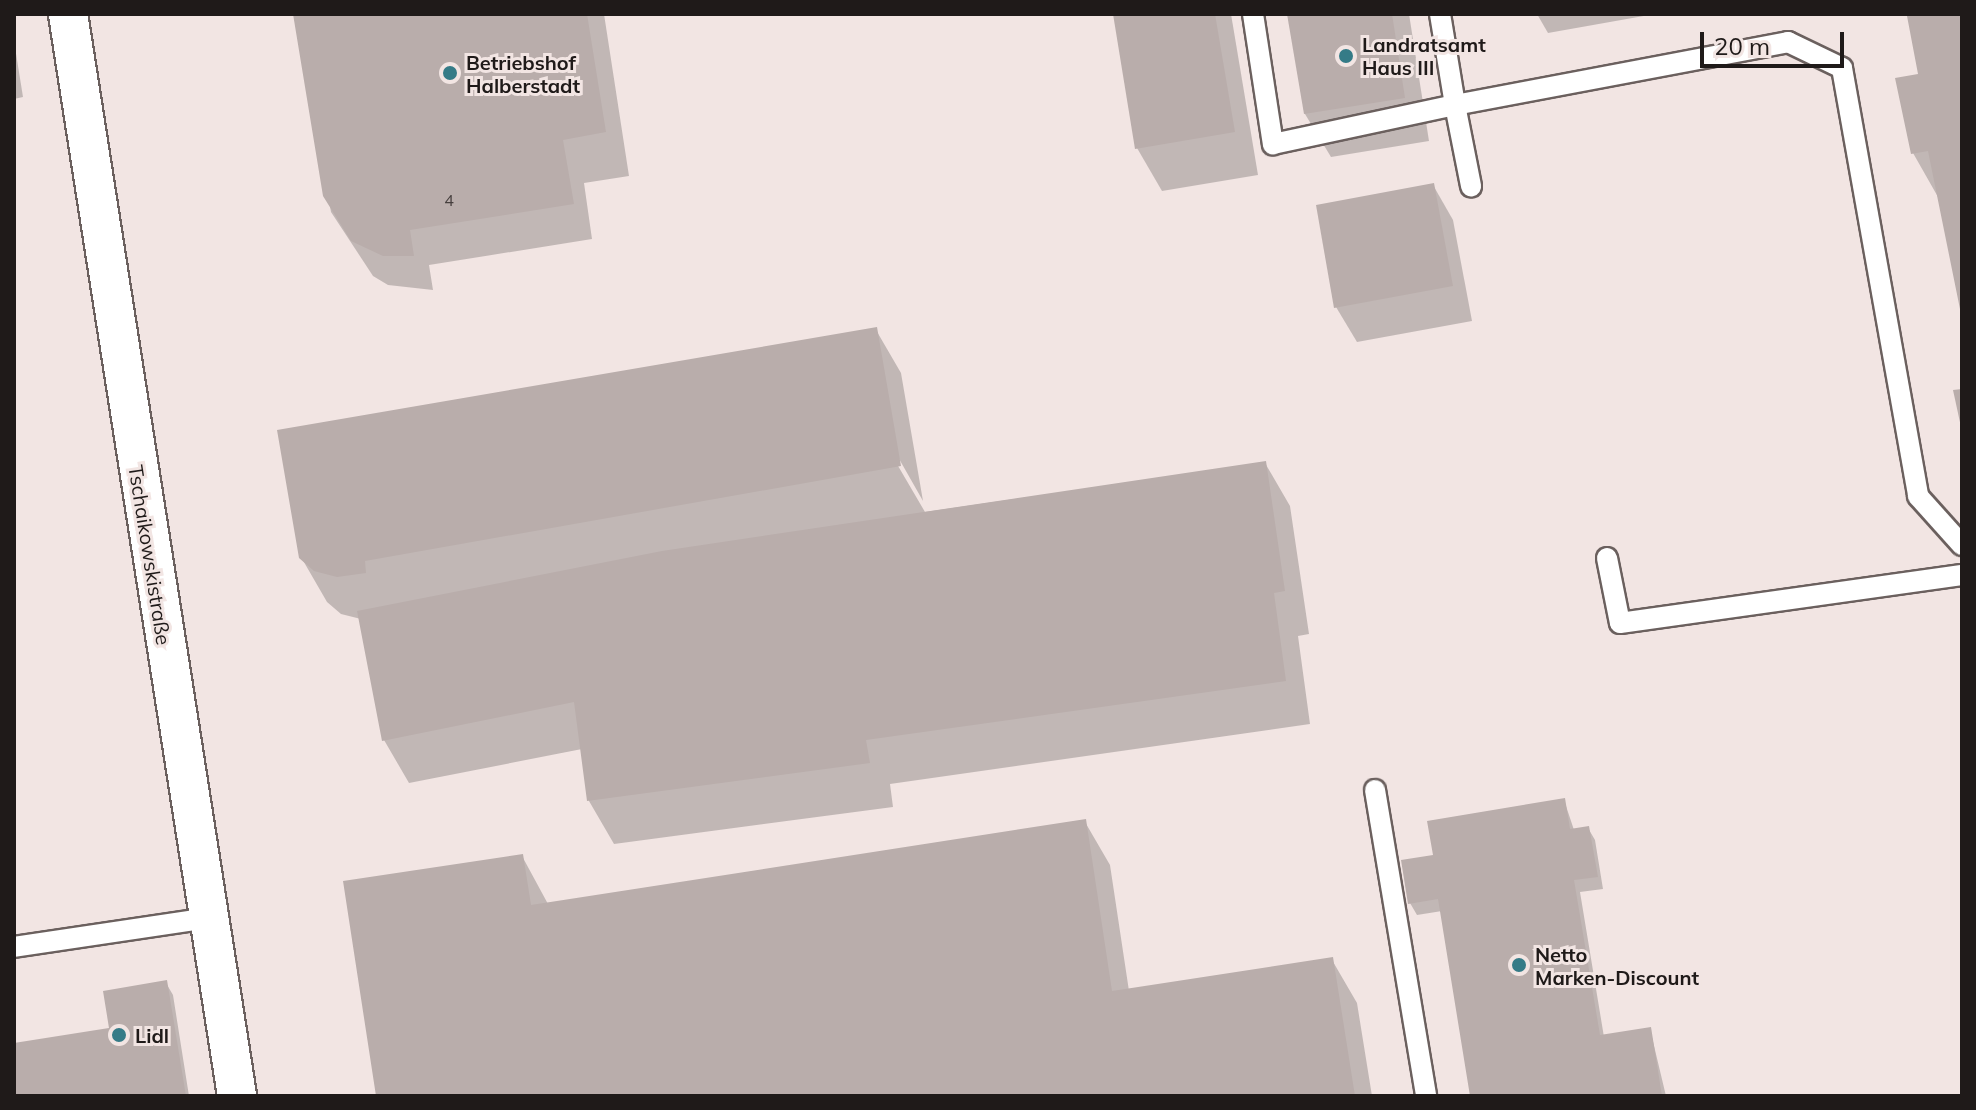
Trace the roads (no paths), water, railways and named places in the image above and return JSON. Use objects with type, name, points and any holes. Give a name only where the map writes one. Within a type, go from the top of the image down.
[{"type":"street","name":"Tschaikowskistraße","points":[[68,14],[237,1096]]},
{"type":"lane","points":[[1253,14],[1273,144],[1455,105],[1788,42],[1842,68],[1918,496],[1962,545]]},
{"type":"lane","points":[[1440,14],[1471,186]]},
{"type":"lane","points":[[1607,558],[1620,623],[1962,575]]},
{"type":"lane","points":[[1375,790],[1426,1096]]},
{"type":"lane","points":[[14,947],[208,918]]},
{"type":"place","name":"Landratsamt Haus III","points":[[1346,56]]},
{"type":"place","name":"Betriebshof Halberstadt","points":[[450,73]]},
{"type":"place","name":"Netto Marken-Discount","points":[[1519,965]]},
{"type":"place","name":"Lidl","points":[[119,1035]]}]
